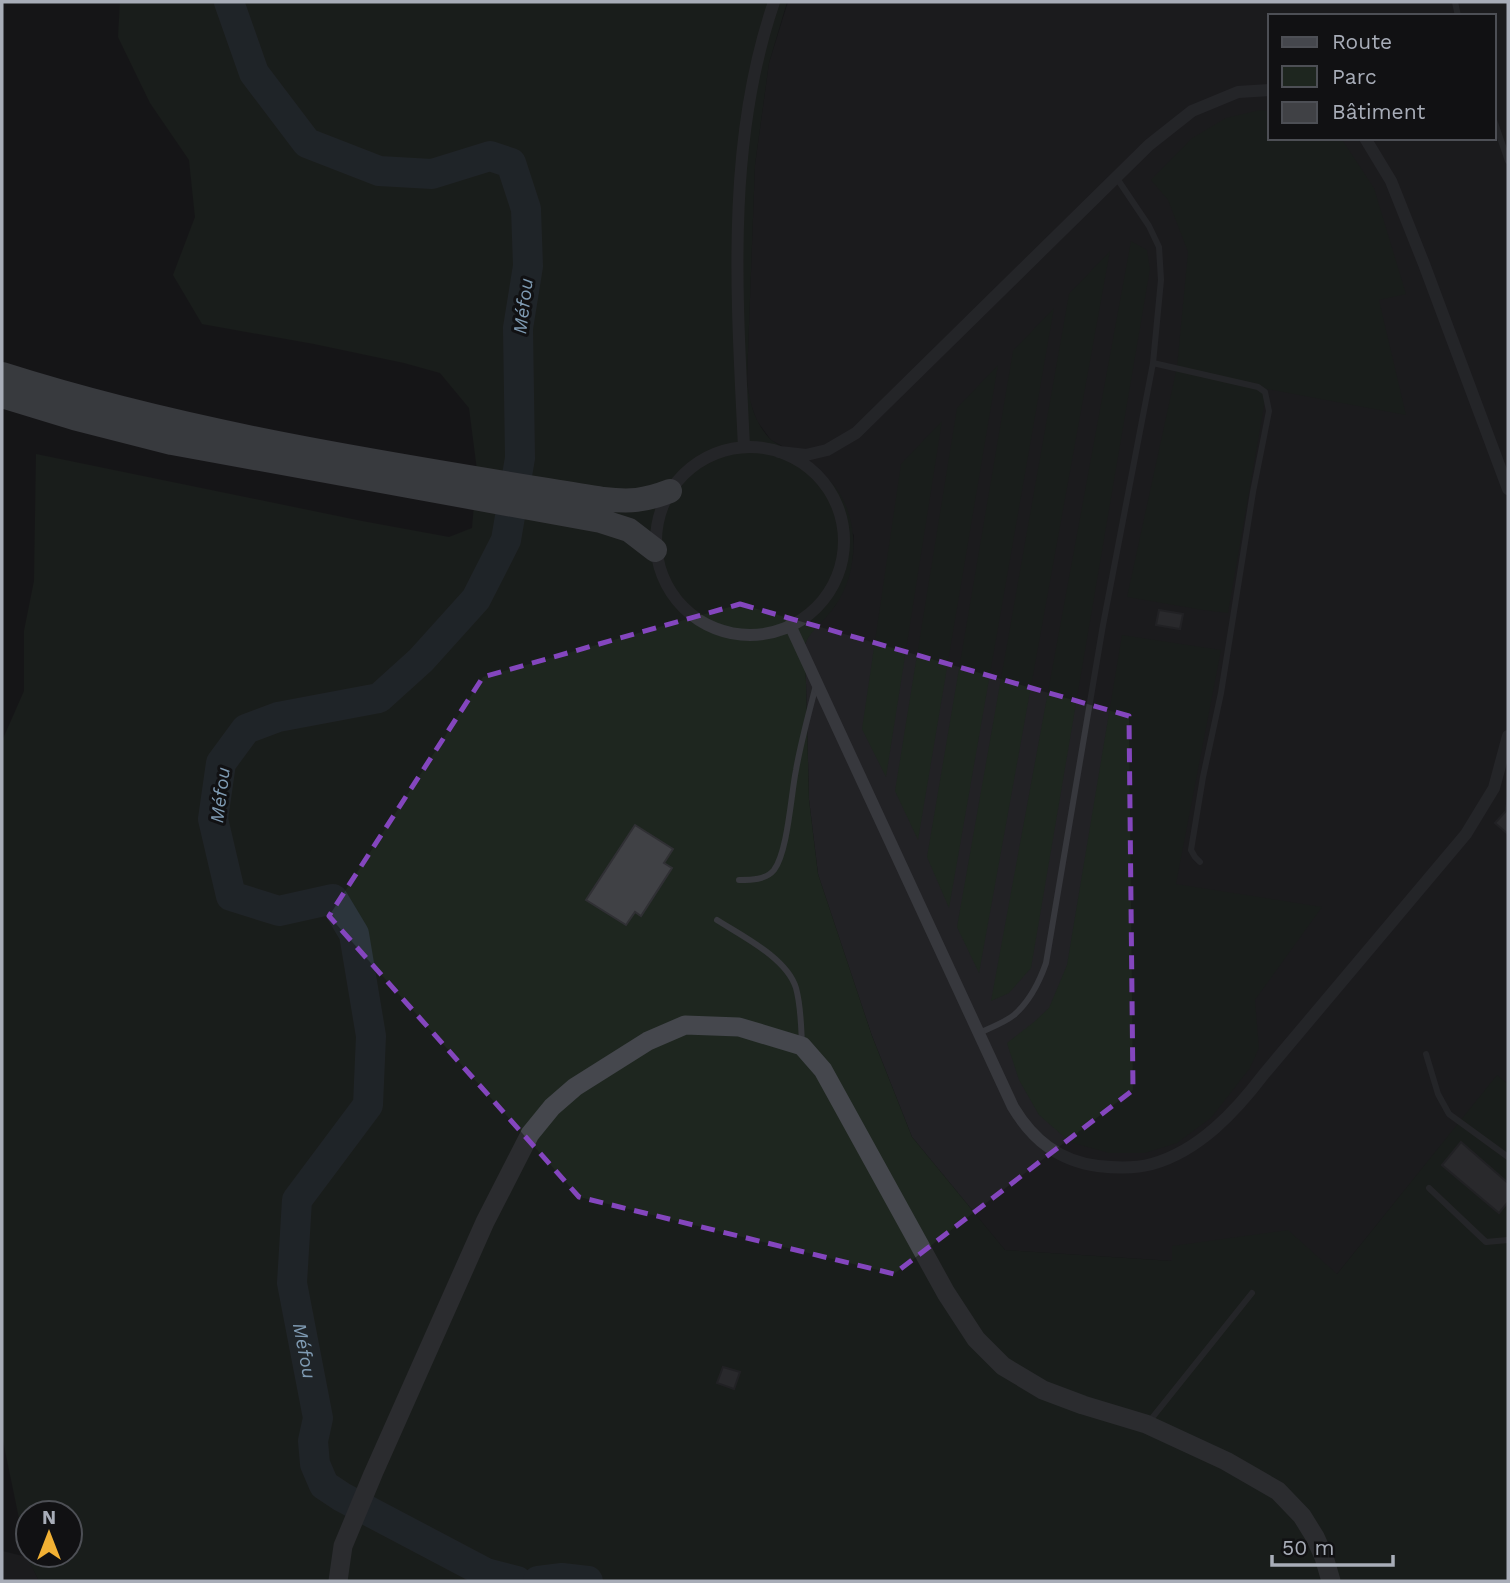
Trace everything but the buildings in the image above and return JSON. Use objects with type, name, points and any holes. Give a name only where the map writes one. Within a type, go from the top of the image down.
[{"type":"highway","points":[[2,374],[91,400],[215,430],[314,450],[410,477]]},
{"type":"highway","points":[[2,396],[172,443],[410,477],[602,510],[653,498],[670,491]]},
{"type":"highway","points":[[602,510],[655,550]]},
{"type":"main road","points":[[338,1581],[343,1546],[373,1474],[485,1222],[530,1134],[551,1107],[575,1087],[648,1041],[685,1025],[739,1027],[802,1046],[823,1070],[946,1293],[976,1339],[1003,1366],[1043,1390],[1146,1424],[1226,1461],[1278,1491],[1302,1516],[1315,1536],[1331,1581]]},
{"type":"street","points":[[744,447],[737,296],[739,195],[748,106],[766,25],[774,2]]},
{"type":"street","points":[[779,452],[808,467],[830,492],[842,522],[844,538],[840,571],[824,600],[790,625],[774,632],[747,635],[720,631],[696,618],[676,600],[662,576],[655,550],[658,519],[670,491],[681,477],[694,465],[718,453],[744,447],[806,455],[827,450],[856,433],[1149,145],[1192,111],[1238,92],[1268,90]]},
{"type":"street","points":[[1365,140],[1391,181],[1508,489]]},
{"type":"street","points":[[790,625],[1013,1107],[1024,1125],[1037,1138],[1058,1154],[1083,1164],[1132,1168],[1154,1164],[1181,1152],[1207,1135],[1245,1100],[1466,834],[1494,788],[1508,736]]},
{"type":"lane","points":[[1496,126],[1508,161]]},
{"type":"lane","points":[[979,1033],[1013,1016],[1039,984],[1046,963],[1103,625],[1153,363],[1161,280],[1159,247],[1149,226],[1116,177]]},
{"type":"lane","points":[[1153,363],[1258,387],[1265,392],[1269,411],[1191,850],[1200,862]]},
{"type":"lane","points":[[739,880],[757,880],[773,872],[779,859],[816,684]]},
{"type":"lane","points":[[717,920],[757,945],[784,967],[795,985],[799,1001],[802,1046]]},
{"type":"lane","points":[[1426,1054],[1438,1094],[1449,1114],[1508,1157]]},
{"type":"lane","points":[[1429,1188],[1486,1241],[1508,1240]]},
{"type":"lane","points":[[1146,1424],[1252,1293]]},
{"type":"highlighted area","points":[[740,604],[1129,716],[1133,1090],[894,1274],[579,1197],[329,916],[483,677]]},
{"type":"shaded area","points":[[788,2],[1508,2],[1508,1084],[1497,1076],[1337,1274],[1172,1247],[1173,1261],[1005,1250],[912,1137],[872,1036],[818,874],[809,800],[805,644],[810,632],[835,606],[848,579],[854,535],[795,453],[771,440],[757,421],[749,399],[747,379],[755,165],[769,63]]},
{"type":"shaded area","points":[[2,1551],[14,1554],[14,1569],[33,1569],[39,1581],[2,1581]]},
{"type":"green space","points":[[120,2],[787,2],[769,63],[755,165],[747,379],[753,410],[764,431],[772,440],[796,454],[830,481],[844,502],[852,526],[853,552],[849,577],[837,603],[805,644],[809,800],[818,874],[872,1036],[912,1137],[1005,1250],[1172,1261],[1172,1246],[1288,1230],[1337,1274],[1497,1075],[1508,1084],[1508,1581],[39,1581],[33,1569],[84,1569],[84,1499],[15,1499],[2,1436],[2,741],[24,691],[24,631],[34,581],[36,454],[449,537],[472,528],[477,470],[469,408],[440,373],[314,344],[202,324],[173,275],[195,217],[189,160],[150,103],[118,37]]},
{"type":"green space","points":[[1260,110],[1268,111],[1268,140],[1342,140],[1374,188],[1406,294],[1379,300],[1406,415],[1267,389],[1228,613],[1127,597],[1177,367],[1188,252],[1168,200],[1151,180],[1191,139],[1226,118]]},
{"type":"green space","points":[[1131,241],[1147,250],[1150,269],[1031,968],[1009,993],[991,1001]]},
{"type":"green space","points":[[1110,251],[979,973],[957,927],[1069,294]]},
{"type":"green space","points":[[1054,308],[949,908],[927,857],[1013,351]]},
{"type":"green space","points":[[998,365],[918,840],[895,791],[957,408]]},
{"type":"green space","points":[[942,421],[886,777],[862,729],[901,464]]},
{"type":"green space","points":[[1122,635],[1221,650],[1176,884],[1322,907],[1255,1000],[1259,1048],[1250,1068],[1211,1118],[1177,1143],[1145,1153],[1109,1153],[1070,1142],[1039,1115],[1019,1080],[1007,1043],[1049,1008],[1067,965]]},
{"type":"waterway","name":"Méfou","points":[[229,2],[254,73],[307,143],[379,171],[432,174],[490,156],[511,163],[526,209],[528,266],[518,328],[520,458],[506,540],[476,599],[421,660],[379,698],[278,717],[246,729],[221,763],[213,819],[231,896],[279,911],[333,899],[354,934],[371,1036],[368,1105],[297,1200],[292,1283],[318,1418],[313,1441],[315,1464],[324,1485],[342,1497],[486,1573],[517,1581]]},
{"type":"waterway","name":"Méfou","points":[[538,1581],[562,1578],[588,1581]]}]
